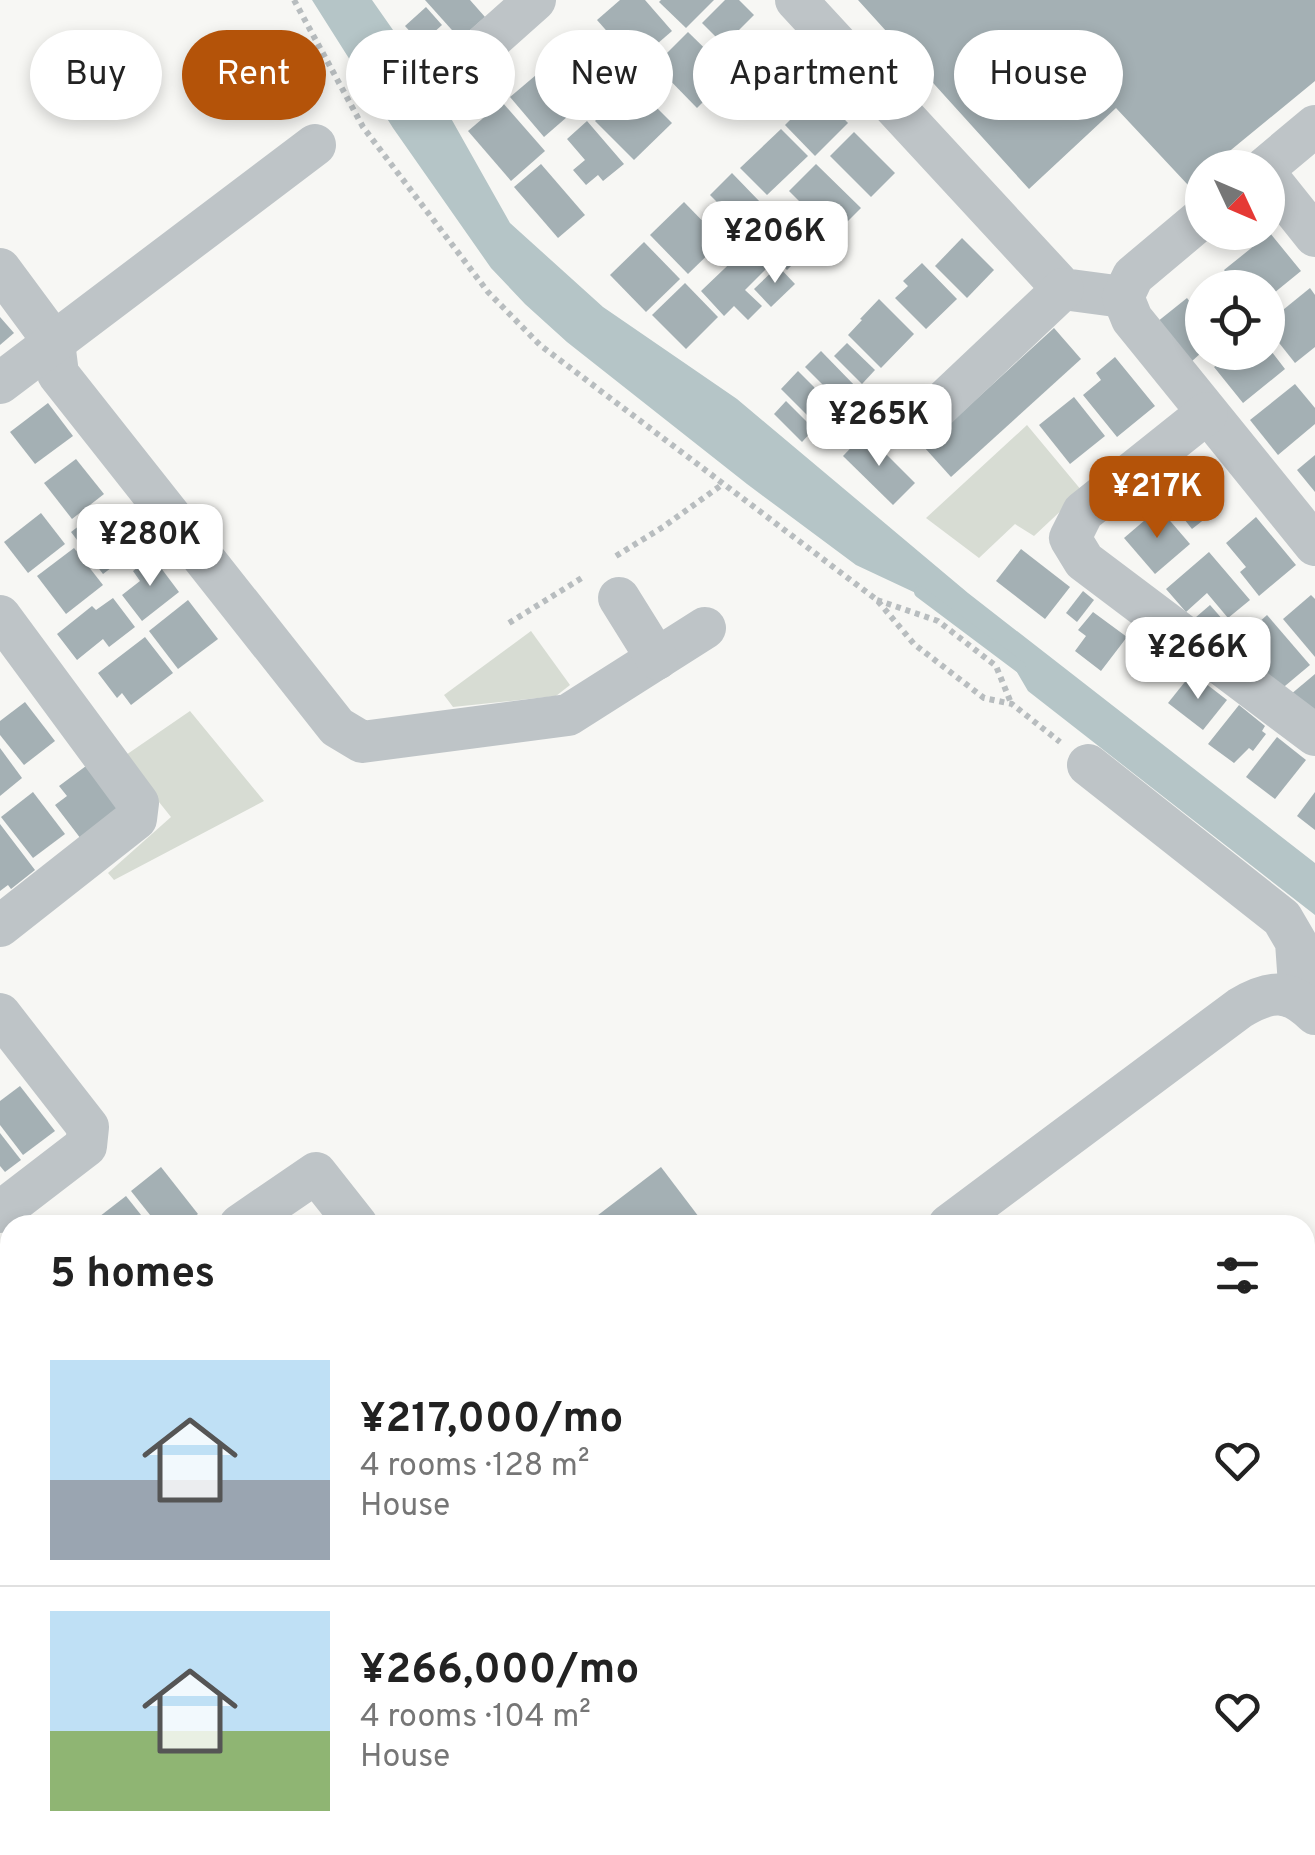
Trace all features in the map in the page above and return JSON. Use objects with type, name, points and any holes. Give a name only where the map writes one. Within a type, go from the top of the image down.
[{"type":"street","points":[[501,30],[535,0]]},
{"type":"street","points":[[796,0],[1063,290],[1123,297]]},
{"type":"street","points":[[1285,151],[1315,126]]},
{"type":"street","points":[[0,383],[315,145]]},
{"type":"street","points":[[1285,198],[1315,236]]},
{"type":"street","points":[[1185,232],[1133,276],[1123,297],[1132,319],[1315,546]]},
{"type":"street","points":[[0,269],[54,342],[58,374],[337,727],[362,742],[568,715],[705,628]]},
{"type":"street","points":[[938,407],[1063,290]]},
{"type":"street","points":[[1207,412],[1083,512],[1070,538],[1084,561],[1315,735]]},
{"type":"street","points":[[619,598],[657,659]]},
{"type":"street","points":[[0,926],[136,819],[138,803],[6,638]]},
{"type":"street","points":[[962,1215],[1240,1008],[1292,1003],[1296,942],[1282,918],[1088,765]]},
{"type":"street","points":[[0,1014],[88,1127],[86,1146],[0,1212]]},
{"type":"street","points":[[254,1215],[316,1172],[350,1215]]},
{"type":"path","points":[[294,0],[363,127],[488,292],[540,345],[876,600],[914,644],[984,698],[1012,704],[1088,765]]},
{"type":"path","points":[[876,600],[938,621],[996,666],[1012,704]]},
{"type":"shaded area","points":[[312,0],[372,0],[393,30],[346,30],[346,54]]},
{"type":"shaded area","points":[[388,120],[452,120],[510,223],[603,307],[737,399],[968,593],[1315,863],[1315,915],[1028,691],[1007,655],[952,610],[856,565],[567,342],[491,268]]},
{"type":"shaded area","points":[[1027,425],[1082,491],[1034,536],[1015,524],[979,558],[926,518]]},
{"type":"shaded area","points":[[531,631],[570,685],[556,696],[453,707],[444,695]]},
{"type":"shaded area","points":[[190,711],[264,801],[114,880],[108,873],[171,817],[123,757]]},
{"type":"building","points":[[425,0],[470,0],[485,17],[470,30],[452,30]]},
{"type":"building","points":[[620,0],[645,0],[671,30],[606,30],[597,20]]},
{"type":"building","points":[[661,0],[714,0],[686,28]]},
{"type":"building","points":[[725,0],[739,0],[754,15],[739,30],[709,30],[702,23]]},
{"type":"building","points":[[858,0],[1315,0],[1315,81],[1231,150],[1185,150],[1185,182],[1123,115],[1123,30],[954,30],[954,106],[934,84],[934,30],[885,30]]},
{"type":"building","points":[[426,7],[442,25],[436,30],[409,30],[405,26]]},
{"type":"building","points":[[688,32],[693,37],[693,104],[673,83],[673,47]]},
{"type":"building","points":[[535,76],[535,120],[564,120],[544,137],[515,103],[515,93]]},
{"type":"building","points":[[515,117],[545,151],[511,181],[468,131],[481,120],[515,120]]},
{"type":"building","points":[[669,120],[672,123],[634,160],[595,121]]},
{"type":"building","points":[[790,120],[848,123],[815,156],[785,125]]},
{"type":"building","points":[[967,120],[1103,120],[1029,189]]},
{"type":"building","points":[[587,121],[624,164],[603,181],[598,175],[586,185],[573,170],[585,160],[567,139]]},
{"type":"building","points":[[781,129],[808,156],[767,195],[740,168]]},
{"type":"building","points":[[854,132],[895,173],[871,197],[830,156]]},
{"type":"building","points":[[541,164],[585,215],[558,238],[514,187]]},
{"type":"building","points":[[816,164],[861,208],[843,226],[836,219],[827,229],[789,191]]},
{"type":"building","points":[[732,173],[761,203],[726,237],[711,222],[724,209],[710,195]]},
{"type":"building","points":[[684,202],[722,241],[688,274],[650,235]]},
{"type":"building","points":[[777,205],[814,243],[787,270],[750,232]]},
{"type":"building","points":[[962,238],[994,270],[967,298],[935,266]]},
{"type":"building","points":[[644,242],[680,279],[646,312],[610,275]]},
{"type":"building","points":[[746,248],[766,269],[745,290],[762,306],[748,320],[734,306],[724,316],[701,291]]},
{"type":"building","points":[[1249,250],[1284,250],[1301,271],[1285,284],[1285,270],[1224,270]]},
{"type":"building","points":[[922,263],[957,299],[926,329],[895,298],[908,286],[903,281]]},
{"type":"building","points":[[778,266],[795,284],[771,307],[754,289]]},
{"type":"building","points":[[685,283],[718,317],[686,349],[652,315]]},
{"type":"building","points":[[1310,288],[1315,295],[1315,347],[1295,363],[1285,350],[1285,308]]},
{"type":"building","points":[[879,299],[914,334],[881,368],[848,335]]},
{"type":"building","points":[[1185,300],[1185,357],[1157,322]]},
{"type":"building","points":[[0,317],[14,333],[0,345]]},
{"type":"building","points":[[1054,328],[1081,359],[951,477],[924,447]]},
{"type":"building","points":[[847,343],[875,370],[862,384],[834,356]]},
{"type":"building","points":[[821,351],[858,389],[842,404],[805,367]]},
{"type":"building","points":[[1115,357],[1155,406],[1117,437],[1083,395],[1101,380],[1096,373]]},
{"type":"building","points":[[1216,370],[1284,370],[1243,403]]},
{"type":"building","points":[[798,371],[838,411],[821,429],[781,389]]},
{"type":"building","points":[[1295,384],[1315,408],[1315,424],[1278,455],[1250,420]]},
{"type":"building","points":[[1074,397],[1105,436],[1070,464],[1039,425]]},
{"type":"building","points":[[786,401],[814,429],[802,442],[774,414]]},
{"type":"building","points":[[48,403],[73,436],[35,464],[10,432]]},
{"type":"building","points":[[865,433],[915,483],[893,505],[843,456]]},
{"type":"building","points":[[1315,455],[1315,492],[1297,470]]},
{"type":"building","points":[[76,459],[104,494],[72,519],[44,483]]},
{"type":"building","points":[[1198,460],[1222,491],[1213,498],[1220,507],[1192,529],[1161,490]]},
{"type":"building","points":[[1159,508],[1190,544],[1155,574],[1124,538]]},
{"type":"building","points":[[101,509],[116,528],[127,520],[144,543],[103,574],[71,532]]},
{"type":"building","points":[[41,513],[65,544],[28,573],[4,542]]},
{"type":"building","points":[[1256,517],[1296,565],[1259,596],[1240,572],[1246,567],[1226,543]]},
{"type":"building","points":[[74,548],[103,585],[66,614],[37,576]]},
{"type":"building","points":[[1021,549],[1070,587],[1045,619],[996,581]]},
{"type":"building","points":[[1209,552],[1250,600],[1228,618],[1207,593],[1186,612],[1166,589]]},
{"type":"building","points":[[152,556],[179,592],[142,621],[122,595],[140,581],[133,571]]},
{"type":"building","points":[[1083,591],[1094,600],[1077,622],[1066,613]]},
{"type":"building","points":[[1311,595],[1315,599],[1315,657],[1283,619]]},
{"type":"building","points":[[113,598],[135,627],[109,647],[103,639],[77,660],[57,634],[92,606],[96,610]]},
{"type":"building","points":[[188,600],[218,639],[178,669],[149,631]]},
{"type":"building","points":[[1210,605],[1224,621],[1208,634],[1195,618]]},
{"type":"building","points":[[1093,612],[1127,637],[1101,671],[1075,651],[1086,636],[1078,630]]},
{"type":"building","points":[[1267,615],[1310,665],[1279,691],[1237,642]]},
{"type":"building","points":[[145,637],[173,673],[131,705],[122,693],[117,698],[98,673]]},
{"type":"building","points":[[1192,673],[1227,700],[1203,730],[1168,703]]},
{"type":"building","points":[[1315,674],[1315,724],[1290,695]]},
{"type":"building","points":[[25,702],[55,741],[24,765],[0,735],[0,721]]},
{"type":"building","points":[[1239,705],[1265,726],[1262,731],[1266,734],[1253,751],[1249,748],[1234,763],[1208,744]]},
{"type":"building","points":[[1277,737],[1306,760],[1275,799],[1246,777]]},
{"type":"building","points":[[0,748],[22,778],[0,796]]},
{"type":"building","points":[[86,766],[119,809],[81,839],[55,805],[67,796],[59,786]]},
{"type":"building","points":[[33,792],[65,834],[33,858],[1,817]]},
{"type":"building","points":[[1315,792],[1315,830],[1297,816]]},
{"type":"building","points":[[0,824],[35,870],[11,889],[8,885],[0,891]]},
{"type":"building","points":[[20,1086],[55,1131],[23,1155],[0,1125],[0,1101]]},
{"type":"building","points":[[0,1133],[21,1160],[5,1172],[0,1166]]},
{"type":"building","points":[[161,1167],[198,1214],[150,1215],[131,1191]]},
{"type":"building","points":[[661,1167],[697,1215],[598,1215]]},
{"type":"building","points":[[126,1196],[141,1215],[101,1215]]},
{"type":"waterway","points":[[920,592],[1020,667]]}]
